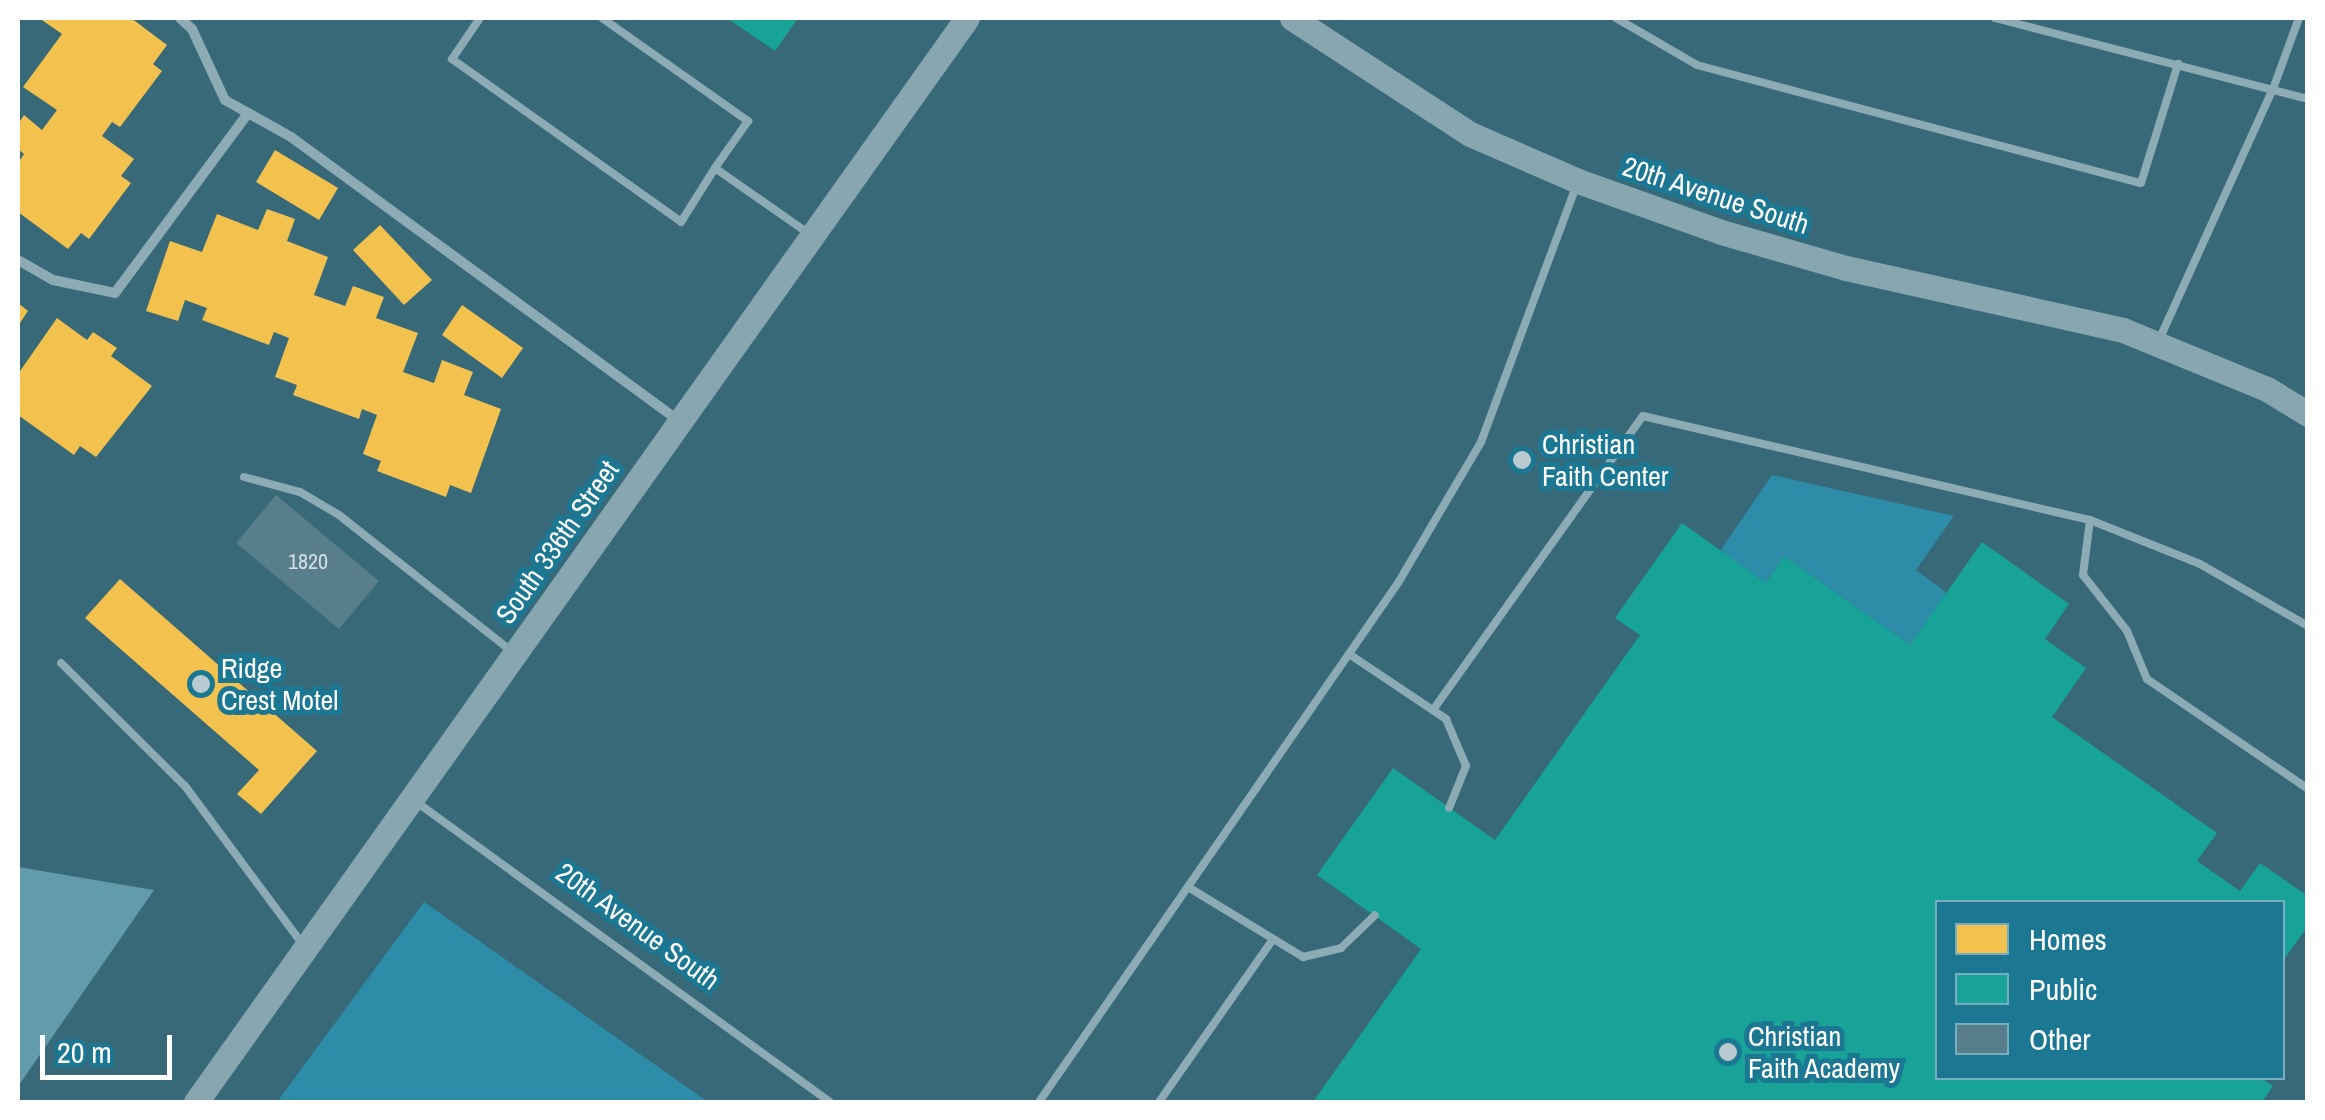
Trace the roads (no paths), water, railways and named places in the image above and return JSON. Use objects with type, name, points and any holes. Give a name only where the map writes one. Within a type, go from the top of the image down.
[{"type":"main road","name":"South 336th Street","points":[[196,1102],[967,18]]},
{"type":"main road","name":"20th Avenue South","points":[[1292,18],[1470,134],[1578,181],[1738,238],[2158,344],[2267,388],[2308,414]]},
{"type":"street","points":[[180,18],[192,28],[225,100],[291,137],[680,422]]},
{"type":"street","points":[[18,260],[53,280],[115,293],[248,112]]},
{"type":"lane","points":[[480,18],[452,58],[681,222],[748,122],[602,18]]},
{"type":"lane","points":[[1616,18],[1697,64],[2141,183],[2178,64]]},
{"type":"lane","points":[[1995,18],[2308,99]]},
{"type":"lane","points":[[2158,344],[2274,89],[2298,18]]},
{"type":"lane","points":[[715,168],[812,236]]},
{"type":"lane","points":[[1038,1102],[1349,654],[1480,442],[1578,181]]},
{"type":"lane","points":[[1433,710],[1642,416],[2090,520],[2200,564],[2308,626]]},
{"type":"lane","points":[[244,477],[300,492],[339,515],[514,654]]},
{"type":"lane","points":[[2090,520],[2083,574],[2127,631],[2148,679],[2308,789]]},
{"type":"lane","points":[[1349,654],[1433,710],[1460,742],[1466,766],[1449,808]]},
{"type":"lane","points":[[61,662],[185,786],[306,948]]},
{"type":"lane","name":"20th Avenue South","points":[[411,798],[830,1102]]},
{"type":"lane","points":[[1188,886],[1288,953],[1320,956],[1341,948],[1375,915]]},
{"type":"lane","points":[[1159,1102],[1271,942]]},
{"type":"place","name":"Christian Faith Center","points":[[1522,460]]},
{"type":"place","name":"Ridge Crest Motel","points":[[201,684]]},
{"type":"place","name":"Christian Faith Academy","points":[[1728,1052]]}]
